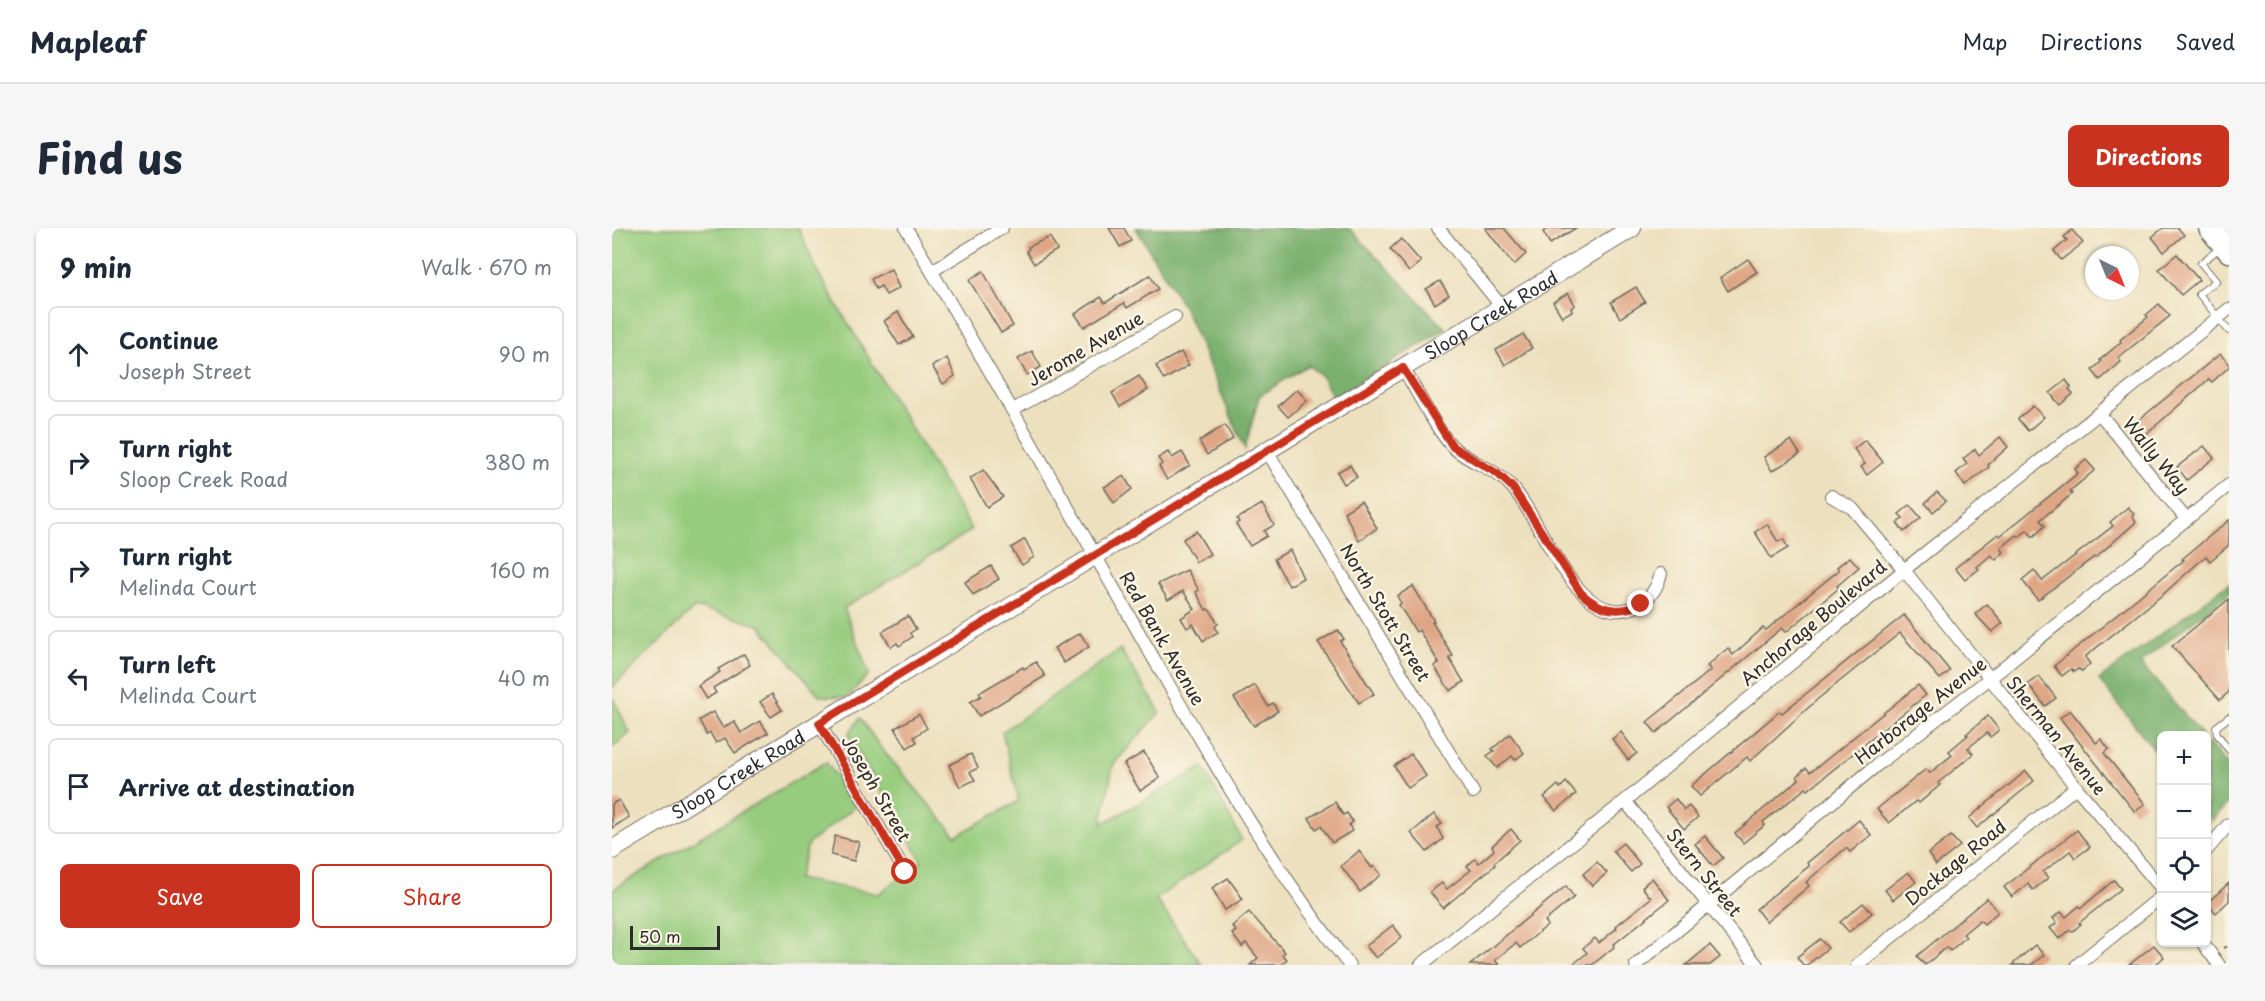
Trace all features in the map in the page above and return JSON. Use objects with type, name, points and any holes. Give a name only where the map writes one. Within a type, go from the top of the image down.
[{"type":"street","name":"Red Bank Avenue","points":[[906,228],[1237,799],[1293,889],[1349,965]]},
{"type":"street","points":[[932,272],[1002,228]]},
{"type":"street","points":[[1438,228],[1502,307]]},
{"type":"street","name":"Sloop Creek Road","points":[[612,850],[1632,228]]},
{"type":"street","name":"Anchorage Boulevard","points":[[1421,965],[1625,801],[1904,570],[2229,309]]},
{"type":"street","name":"Jerome Avenue","points":[[1013,411],[1174,317]]},
{"type":"street","points":[[1403,368],[1453,447],[1498,474],[1513,488],[1575,585],[1588,600],[1605,609],[1622,611],[1632,608],[1641,604],[1654,592],[1661,574]]},
{"type":"street","name":"Wally Way","points":[[2100,414],[2186,519]]},
{"type":"street","name":"North Stott Street","points":[[1267,451],[1473,792]]},
{"type":"street","name":"Harborage Avenue","points":[[1636,965],[1877,765],[1989,679],[2229,485]]},
{"type":"street","name":"Sherman Avenue","points":[[1831,496],[1852,508],[2076,787],[2157,883]]},
{"type":"street","name":"Joseph Street","points":[[819,723],[905,872]]},
{"type":"street","name":"Dockage Road","points":[[1857,965],[2076,787]]},
{"type":"street","name":"Stern Street","points":[[1625,801],[1757,965]]},
{"type":"street","points":[[2211,845],[2229,824]]},
{"type":"street","points":[[2077,965],[2157,900]]},
{"type":"street","points":[[2206,947],[2219,965]]},
{"type":"lane","points":[[2221,241],[2201,263],[2216,281],[2199,294],[2229,331]]},
{"type":"lane","points":[[2229,717],[2216,727],[2217,734],[2229,750]]},
{"type":"path","points":[[2223,948],[2229,946]]},
{"type":"green space","points":[[612,228],[798,228],[819,275],[972,530],[844,608],[869,674],[847,697],[820,696],[759,625],[695,607],[612,688]]},
{"type":"green space","points":[[1136,228],[1349,228],[1446,329],[1333,398],[1323,378],[1308,365],[1259,396],[1245,449],[1184,308]]},
{"type":"green space","points":[[2229,583],[2229,593],[2140,663],[2199,731],[2157,731],[2157,753],[2099,680]]},
{"type":"green space","points":[[1120,649],[1160,712],[1113,765],[1102,824],[1203,767],[1242,840],[1156,899],[1202,965],[612,965],[612,890],[826,762],[856,806],[808,844],[798,879],[878,894],[922,861],[848,735],[860,718],[881,748],[956,836],[1019,801],[1002,732]]},
{"type":"green space","points":[[612,696],[630,733],[612,748]]},
{"type":"green space","points":[[2211,747],[2229,767],[2229,802],[2211,821]]},
{"type":"building","points":[[1109,228],[1124,228],[1131,241],[1120,247]]},
{"type":"building","points":[[1485,228],[1504,228],[1526,254],[1514,265]]},
{"type":"building","points":[[1549,228],[1576,228],[1550,244],[1543,232]]},
{"type":"building","points":[[2163,228],[2178,228],[2184,235],[2164,252],[2152,237]]},
{"type":"building","points":[[2072,230],[2083,243],[2061,260],[2054,251],[2067,240],[2064,237]]},
{"type":"building","points":[[1050,237],[1057,250],[1034,264],[1026,251],[1028,247]]},
{"type":"building","points":[[1401,239],[1421,262],[1409,272],[1390,249]]},
{"type":"building","points":[[2177,254],[2199,280],[2181,295],[2159,269]]},
{"type":"building","points":[[1748,259],[1757,272],[1728,291],[1720,278]]},
{"type":"building","points":[[891,269],[899,288],[886,295],[881,286],[876,289],[871,279]]},
{"type":"building","points":[[983,271],[1013,326],[1001,333],[969,280]]},
{"type":"building","points":[[1150,275],[1158,289],[1127,308],[1124,303],[1084,327],[1075,314],[1101,297],[1105,303]]},
{"type":"building","points":[[1440,281],[1449,295],[1435,304],[1426,289]]},
{"type":"building","points":[[1636,287],[1645,302],[1620,318],[1611,302]]},
{"type":"building","points":[[1568,293],[1575,305],[1571,308],[1572,311],[1562,317],[1553,302]]},
{"type":"building","points":[[2159,304],[2170,316],[2118,358],[2121,362],[2100,380],[2092,370]]},
{"type":"building","points":[[898,312],[913,337],[899,345],[884,321]]},
{"type":"building","points":[[1523,334],[1532,348],[1505,365],[1496,350]]},
{"type":"building","points":[[1032,351],[1041,367],[1027,375],[1018,359]]},
{"type":"building","points":[[1181,352],[1189,365],[1164,380],[1156,366]]},
{"type":"building","points":[[2220,354],[2229,367],[2212,382],[2209,379],[2145,435],[2135,423]]},
{"type":"building","points":[[947,358],[955,376],[943,384],[932,366]]},
{"type":"building","points":[[1139,376],[1148,390],[1120,407],[1112,393]]},
{"type":"building","points":[[2066,380],[2073,394],[2060,405],[2050,393]]},
{"type":"building","points":[[1297,389],[1307,401],[1288,417],[1278,406]]},
{"type":"building","points":[[2033,406],[2044,417],[2028,431],[2018,419]]},
{"type":"building","points":[[1225,425],[1233,439],[1207,455],[1199,441]]},
{"type":"building","points":[[2000,437],[2008,447],[1988,465],[1989,467],[1965,486],[1956,473],[1967,464],[1963,459],[1975,449],[1979,455]]},
{"type":"building","points":[[1791,440],[1800,454],[1772,471],[1764,457]]},
{"type":"building","points":[[1865,440],[1883,462],[1867,475],[1861,467],[1865,464],[1854,449]]},
{"type":"building","points":[[2204,446],[2214,458],[2187,480],[2177,467]]},
{"type":"building","points":[[1168,452],[1172,458],[1182,452],[1190,465],[1167,480],[1159,466],[1162,464],[1158,458]]},
{"type":"building","points":[[2086,460],[2095,470],[2070,491],[2072,494],[2040,520],[2045,526],[2033,537],[2027,530],[2019,537],[2017,535],[2001,548],[2004,552],[1996,560],[1991,555],[1965,580],[1955,568],[1998,534],[2000,536],[2078,473],[2075,469]]},
{"type":"building","points":[[1350,465],[1357,477],[1344,484],[1337,472]]},
{"type":"building","points":[[983,470],[1003,497],[987,507],[970,479]]},
{"type":"building","points":[[1124,476],[1132,489],[1114,503],[1104,487]]},
{"type":"building","points":[[1937,492],[1946,501],[1933,512],[1925,503]]},
{"type":"building","points":[[1361,501],[1377,528],[1359,541],[1344,512]]},
{"type":"building","points":[[1262,504],[1274,525],[1264,531],[1267,536],[1250,546],[1236,524],[1239,522],[1237,519]]},
{"type":"building","points":[[1910,505],[1921,518],[1904,532],[1897,523],[1903,518],[1899,514]]},
{"type":"building","points":[[2128,507],[2134,514],[2132,516],[2136,522],[2095,558],[2038,600],[2022,580],[2034,570],[2042,581],[2113,526],[2110,522]]},
{"type":"building","points":[[2229,520],[2229,545],[2210,561],[2206,556],[2161,596],[2085,657],[2090,664],[2082,671],[2078,669],[2074,672],[2071,669],[2062,676],[2054,666],[2184,560],[2182,559]]},
{"type":"building","points":[[1767,524],[1778,542],[1783,539],[1788,548],[1771,558],[1755,532]]},
{"type":"building","points":[[1196,531],[1210,554],[1196,562],[1183,539]]},
{"type":"building","points":[[1025,539],[1034,557],[1022,565],[1011,548]]},
{"type":"building","points":[[1290,550],[1303,578],[1289,586],[1274,559]]},
{"type":"building","points":[[1850,557],[1859,567],[1837,586],[1839,588],[1786,632],[1782,628],[1656,733],[1647,722],[1711,670],[1707,666],[1728,648],[1733,655],[1763,628],[1766,630],[1839,570],[1837,567]]},
{"type":"building","points":[[991,566],[999,579],[973,595],[965,582]]},
{"type":"building","points":[[1187,570],[1199,590],[1196,592],[1206,610],[1212,613],[1218,624],[1215,626],[1218,632],[1203,641],[1193,624],[1187,628],[1181,618],[1195,609],[1183,591],[1168,600],[1158,584]]},
{"type":"building","points":[[1413,586],[1453,656],[1449,658],[1464,682],[1450,691],[1434,666],[1439,663],[1419,630],[1416,632],[1399,605],[1401,603],[1397,596]]},
{"type":"building","points":[[2229,599],[2229,692],[2220,700],[2172,646]]},
{"type":"building","points":[[1987,604],[2003,623],[1992,632],[1975,614]]},
{"type":"building","points":[[1904,615],[1950,671],[1940,679],[1900,633],[1819,698],[1750,761],[1747,757],[1700,796],[1691,786],[1780,711],[1782,713]]},
{"type":"building","points":[[908,616],[916,629],[910,633],[912,637],[899,646],[897,643],[891,647],[882,632]]},
{"type":"building","points":[[1338,630],[1344,639],[1340,641],[1374,694],[1359,703],[1318,642]]},
{"type":"building","points":[[1080,633],[1089,647],[1064,663],[1054,648]]},
{"type":"building","points":[[744,654],[750,665],[713,688],[716,693],[706,699],[698,686],[720,672],[718,669]]},
{"type":"building","points":[[1036,662],[1045,676],[979,716],[970,702],[981,696],[979,693],[1023,667],[1024,669]]},
{"type":"building","points":[[2039,676],[2056,698],[2045,706],[2028,684]]},
{"type":"building","points":[[1255,685],[1268,706],[1273,703],[1278,711],[1254,726],[1234,698]]},
{"type":"building","points":[[1918,685],[1926,695],[1808,790],[1806,788],[1763,822],[1765,825],[1743,843],[1735,833],[1799,779],[1797,776],[1806,768],[1810,772],[1821,764]]},
{"type":"building","points":[[772,694],[782,710],[771,717],[760,702]]},
{"type":"building","points":[[2070,710],[2096,743],[2101,739],[2109,749],[2104,753],[2145,804],[2135,812],[2060,718]]},
{"type":"building","points":[[713,712],[723,728],[734,721],[741,733],[760,721],[768,733],[735,753],[725,738],[716,743],[710,733],[707,735],[699,720]]},
{"type":"building","points":[[919,714],[927,728],[914,737],[917,742],[907,748],[895,728]]},
{"type":"building","points":[[1988,716],[1999,730],[1990,737],[1987,733],[1968,748],[1973,754],[1938,783],[1940,785],[1919,803],[1916,801],[1889,823],[1877,809],[1926,769],[1930,773],[1952,755],[1949,751]]},
{"type":"building","points":[[1621,732],[1637,753],[1628,760],[1612,739]]},
{"type":"building","points":[[1510,734],[1524,753],[1515,760],[1512,756],[1497,768],[1487,756]]},
{"type":"building","points":[[1144,752],[1160,778],[1140,791],[1124,764]]},
{"type":"building","points":[[971,754],[978,768],[970,772],[975,780],[960,787],[949,765]]},
{"type":"building","points":[[1411,754],[1426,776],[1408,788],[1394,766]]},
{"type":"building","points":[[2026,771],[2034,781],[1977,828],[1969,818]]},
{"type":"building","points":[[1566,782],[1576,794],[1556,811],[1544,797],[1558,785],[1560,788]]},
{"type":"building","points":[[1676,799],[1684,810],[1689,806],[1698,817],[1684,829],[1666,807]]},
{"type":"building","points":[[619,800],[629,817],[612,828],[612,804]]},
{"type":"building","points":[[1335,802],[1343,815],[1347,813],[1353,822],[1349,825],[1352,831],[1332,843],[1321,826],[1316,829],[1309,818]]},
{"type":"building","points":[[1434,814],[1442,824],[1437,827],[1443,839],[1427,852],[1411,833]]},
{"type":"building","points":[[1859,820],[1871,835],[1850,852],[1846,848],[1806,882],[1809,886],[1766,922],[1756,909],[1809,866],[1807,863]]},
{"type":"building","points":[[1511,829],[1520,840],[1494,863],[1495,865],[1443,908],[1430,892],[1442,883],[1447,889],[1471,870],[1467,866],[1475,859],[1479,863],[1494,850],[1492,846]]},
{"type":"building","points":[[2077,830],[2090,847],[2075,858],[2070,851],[2043,872],[2048,878],[2033,890],[2028,884],[2012,897],[2004,887]]},
{"type":"building","points":[[835,836],[859,842],[854,861],[831,855]]},
{"type":"building","points":[[1705,836],[1723,858],[1713,866],[1695,844]]},
{"type":"building","points":[[1951,836],[1960,846],[1936,865],[1928,854]]},
{"type":"building","points":[[1623,843],[1640,864],[1631,872],[1613,851]]},
{"type":"building","points":[[1359,851],[1372,868],[1374,866],[1381,875],[1360,892],[1341,866]]},
{"type":"building","points":[[1597,862],[1607,873],[1592,886],[1583,874]]},
{"type":"building","points":[[1908,872],[1916,882],[1893,900],[1885,890]]},
{"type":"building","points":[[1228,878],[1243,899],[1225,910],[1212,888]]},
{"type":"building","points":[[1652,878],[1669,900],[1592,965],[1572,965],[1587,953],[1583,948],[1595,938],[1599,943],[1651,898],[1642,887]]},
{"type":"building","points":[[2114,880],[2121,889],[2079,923],[2081,924],[2072,932],[2070,930],[2059,939],[2050,928],[2057,923],[2053,918],[2061,912],[2066,917],[2079,906],[2081,908]]},
{"type":"building","points":[[2229,883],[2229,901],[2216,913],[2211,907],[2211,899]]},
{"type":"building","points":[[1566,886],[1574,897],[1545,921],[1548,925],[1520,948],[1516,943],[1495,960],[1499,965],[1470,965]]},
{"type":"building","points":[[1987,898],[1998,912],[1984,924],[1980,920],[1963,934],[1966,937],[1950,951],[1947,947],[1925,965],[1917,956]]},
{"type":"building","points":[[1863,903],[1872,913],[1849,932],[1840,922]]},
{"type":"building","points":[[1249,912],[1285,952],[1282,955],[1287,959],[1281,965],[1250,965],[1258,958],[1246,943],[1242,947],[1232,934],[1236,931],[1232,926]]},
{"type":"building","points":[[1393,925],[1402,937],[1376,958],[1366,946]]},
{"type":"building","points":[[1820,939],[1828,948],[1807,965],[1803,965],[1797,957]]},
{"type":"building","points":[[1710,945],[1720,957],[1710,965],[1686,965]]},
{"type":"building","points":[[2035,945],[2044,955],[2031,965],[2012,965]]},
{"type":"building","points":[[2154,945],[2164,957],[2155,965],[2129,965]]},
{"type":"route","points":[[905,872],[819,723],[1403,368],[1453,447],[1498,474],[1513,488],[1575,585],[1588,600],[1596,606],[1614,611],[1622,611],[1641,604]]}]
